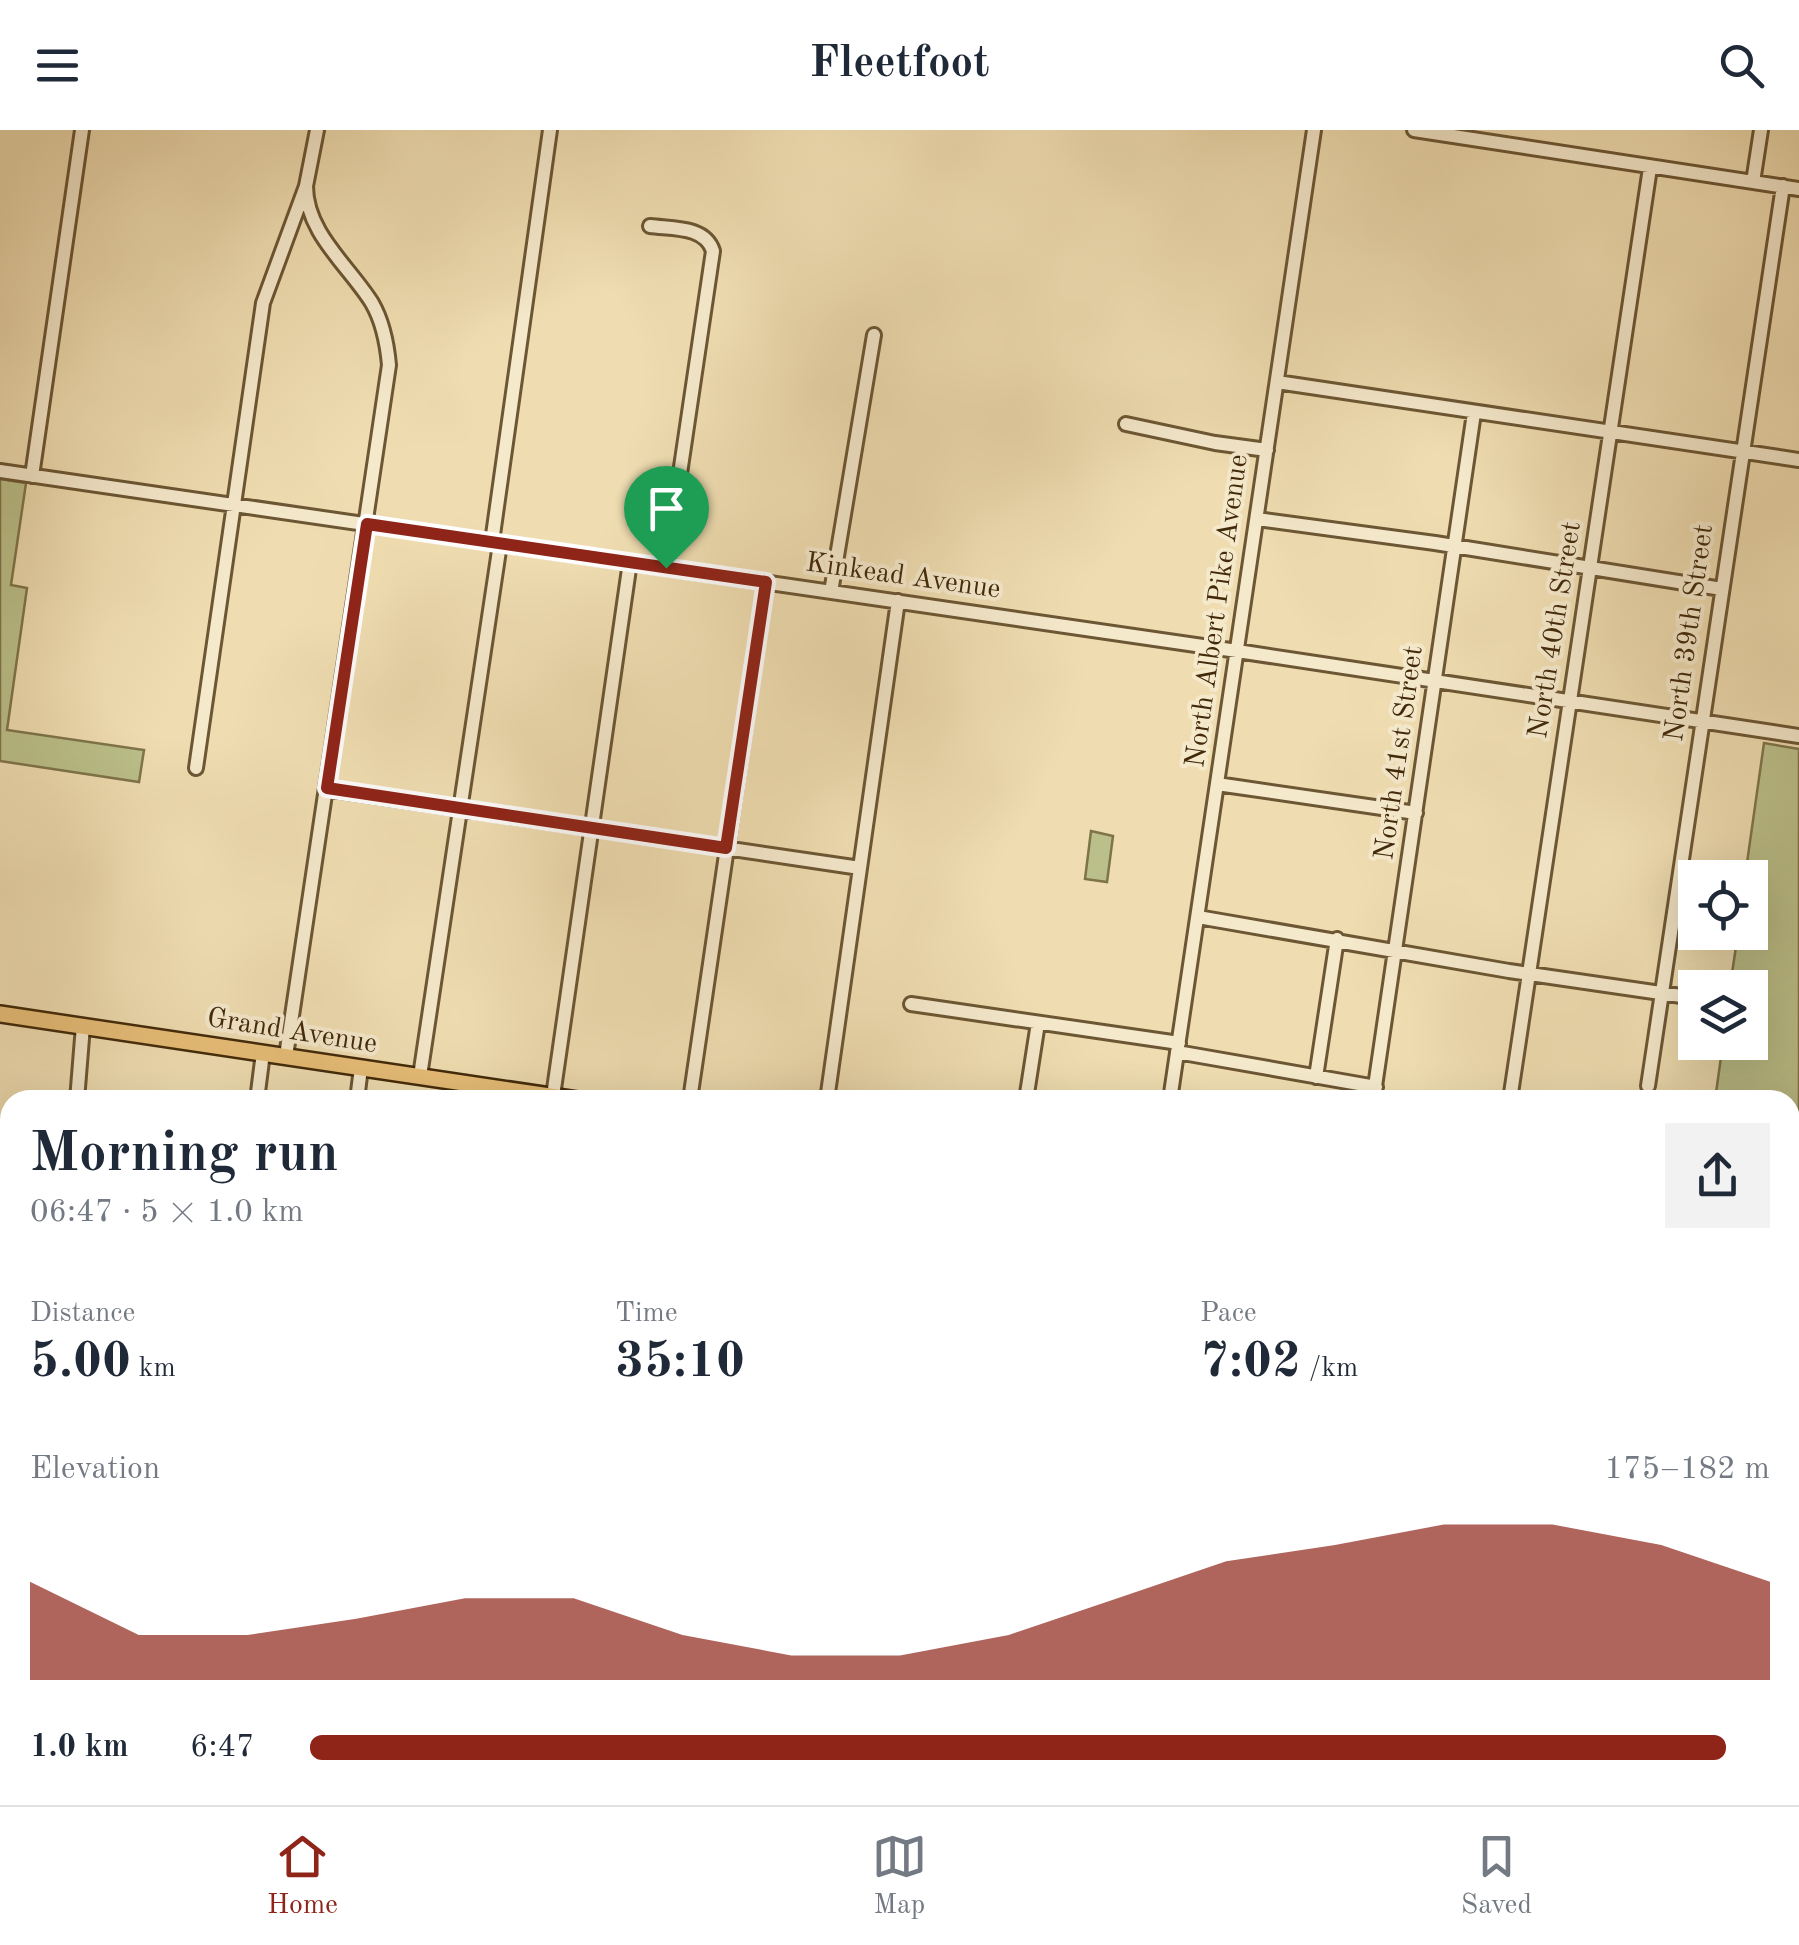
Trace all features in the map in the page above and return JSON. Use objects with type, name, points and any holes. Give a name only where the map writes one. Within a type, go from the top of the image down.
[{"type":"main road","name":"Grand Avenue","points":[[0,1014],[420,1076],[481,1090]]},
{"type":"street","points":[[32,476],[82,130]]},
{"type":"street","points":[[196,768],[263,303],[306,186],[317,130]]},
{"type":"street","points":[[420,1076],[460,808],[550,130]]},
{"type":"street","name":"North Albert Pike Avenue","points":[[1172,1090],[1314,130]]},
{"type":"street","points":[[1414,130],[1799,189]]},
{"type":"street","points":[[1534,148],[1535,130]]},
{"type":"street","points":[[1754,182],[1761,130]]},
{"type":"street","name":"North 40th Street","points":[[1512,1090],[1650,168]]},
{"type":"street","points":[[286,1056],[387,383],[387,348],[371,302],[311,217],[306,186]]},
{"type":"street","name":"North 39th Street","points":[[1648,1086],[1783,186]]},
{"type":"street","points":[[650,226],[698,233],[709,240],[713,252],[666,568]]},
{"type":"street","points":[[830,592],[874,335]]},
{"type":"street","points":[[1277,382],[1799,460]]},
{"type":"street","name":"North 41st Street","points":[[1374,1090],[1474,413]]},
{"type":"street","points":[[1126,424],[1267,450]]},
{"type":"street","name":"Kinkead Avenue","points":[[0,471],[1799,736]]},
{"type":"street","points":[[1256,519],[1722,589]]},
{"type":"street","points":[[554,1090],[630,562]]},
{"type":"street","points":[[691,1090],[766,582]]},
{"type":"street","points":[[829,1090],[898,602]]},
{"type":"street","points":[[1217,784],[1416,813]]},
{"type":"street","points":[[327,788],[860,868]]},
{"type":"street","points":[[1198,917],[1678,996]]},
{"type":"street","points":[[1316,1077],[1337,939]]},
{"type":"street","points":[[911,1004],[1178,1048],[1363,1090]]},
{"type":"street","points":[[1028,1090],[1038,1023]]},
{"type":"street","points":[[78,1090],[84,1026]]},
{"type":"street","points":[[258,1090],[264,1053]]},
{"type":"street","points":[[359,1090],[362,1068]]},
{"type":"green space","points":[[0,479],[26,483],[11,585],[27,588],[7,730],[144,750],[139,782],[0,761]]},
{"type":"green space","points":[[1764,743],[1799,749],[1799,1090],[1716,1090],[1721,1060],[1768,1060],[1768,970],[1733,970],[1735,950],[1768,950],[1768,860],[1747,860]]},
{"type":"green space","points":[[1091,831],[1113,836],[1107,882],[1085,879]]},
{"type":"route","points":[[367,524],[666,568],[766,582],[726,848],[327,788],[367,524]]}]
